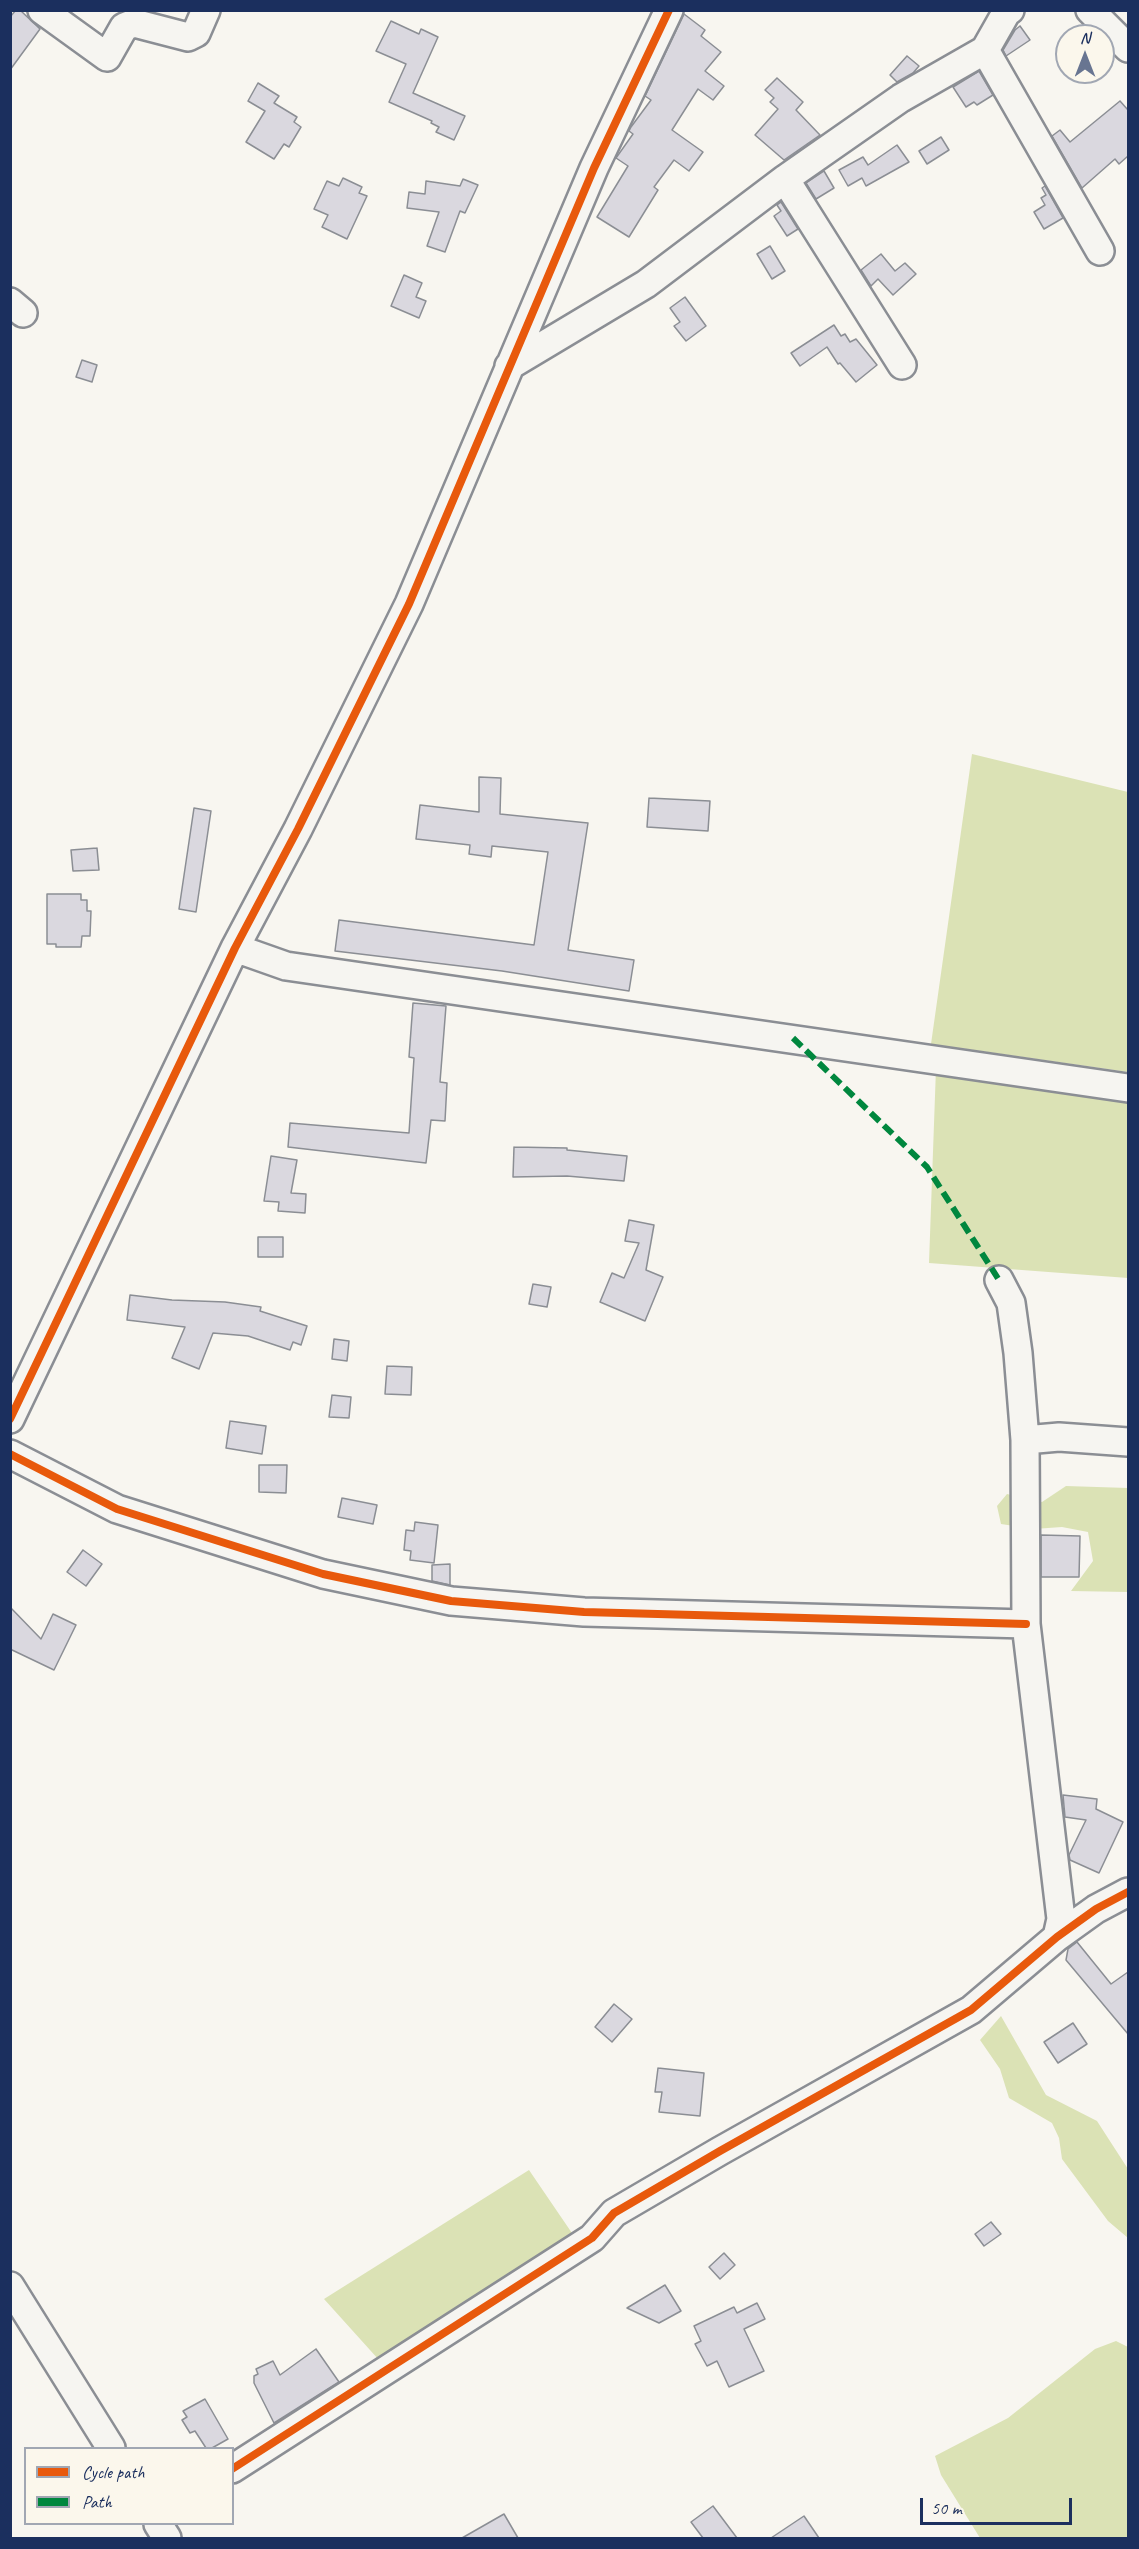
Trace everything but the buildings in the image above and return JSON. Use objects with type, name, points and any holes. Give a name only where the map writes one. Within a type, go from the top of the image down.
[{"type":"street","points":[[42,10],[107,57],[124,27],[134,23],[188,38],[196,33],[206,10]]},
{"type":"street","points":[[1090,10],[1128,48]]},
{"type":"street","points":[[10,1419],[236,948],[410,604],[594,168],[668,11]]},
{"type":"street","points":[[509,366],[646,284],[785,179],[901,98],[985,50],[1006,11]]},
{"type":"street","points":[[985,50],[1100,251]]},
{"type":"street","points":[[785,179],[902,365]]},
{"type":"street","points":[[236,948],[286,966],[1128,1088]]},
{"type":"street","points":[[999,1280],[1011,1303],[1018,1353],[1025,1440],[1026,1624],[1061,1919],[1057,1938]]},
{"type":"street","points":[[1025,1440],[1059,1437],[1128,1442]]},
{"type":"street","points":[[10,1454],[117,1509],[323,1574],[451,1601],[584,1612],[1026,1624]]},
{"type":"street","points":[[234,2468],[592,2238],[614,2213],[971,2010],[1057,1938],[1096,1909],[1128,1892]]},
{"type":"street","points":[[10,2286],[110,2447]]},
{"type":"green space","points":[[972,754],[1128,792],[1128,1072],[931,1044]]},
{"type":"green space","points":[[936,1068],[1128,1097],[1128,1278],[929,1263]]},
{"type":"green space","points":[[1066,1486],[1128,1488],[1128,1592],[1071,1591],[1093,1561],[1088,1532],[1062,1527],[1034,1529],[1001,1524],[997,1506],[1007,1494],[1042,1502]]},
{"type":"green space","points":[[1001,2016],[1046,2095],[1097,2121],[1128,2169],[1128,2238],[1108,2221],[1062,2159],[1059,2138],[1052,2123],[1009,2098],[1000,2069],[980,2040]]},
{"type":"green space","points":[[529,2170],[576,2239],[379,2360],[324,2299]]},
{"type":"green space","points":[[1116,2341],[1128,2347],[1128,2538],[980,2538],[941,2475],[935,2456],[1008,2418],[1095,2349]]},
{"type":"marked path","points":[[793,1038],[927,1167],[999,1280]]},
{"type":"cycle path","points":[[10,1419],[235,948],[298,829],[409,604],[594,168],[669,10]]},
{"type":"cycle path","points":[[10,1454],[117,1509],[323,1574],[451,1601],[584,1612],[1026,1624]]},
{"type":"cycle path","points":[[234,2468],[592,2238],[614,2213],[971,2010],[1057,1937],[1096,1909],[1128,1892]]}]
